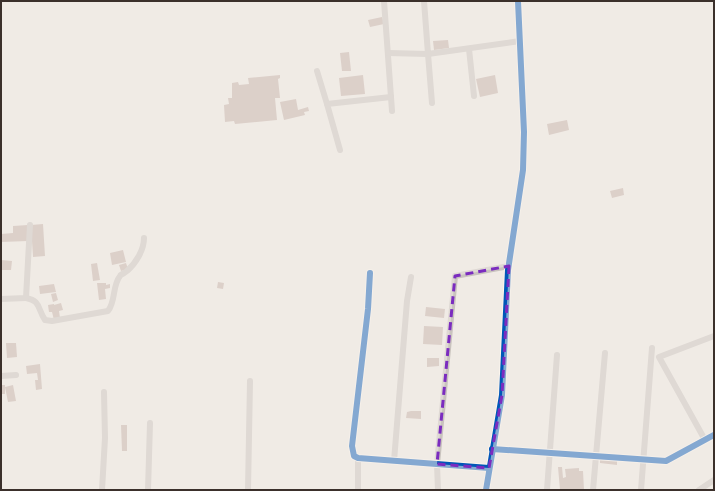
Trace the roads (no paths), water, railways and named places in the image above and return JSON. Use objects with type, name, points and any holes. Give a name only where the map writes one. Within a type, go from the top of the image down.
[{"type":"street","points":[[384,1],[392,111]]},
{"type":"street","points":[[424,1],[432,103]]},
{"type":"street","points":[[486,490],[502,395],[509,266],[523,170],[524,132],[518,1]]},
{"type":"street","points":[[388,54],[428,54],[520,41]]},
{"type":"street","points":[[469,49],[474,96]]},
{"type":"street","points":[[317,71],[340,150]]},
{"type":"street","points":[[327,104],[391,97]]},
{"type":"street","points":[[26,298],[30,225]]},
{"type":"street","points":[[1,299],[26,298],[34,300],[38,304],[45,320],[52,321],[108,311],[112,306],[120,276],[128,270],[139,255],[144,246],[144,238]]},
{"type":"street","points":[[438,490],[437,464],[454,276],[509,266]]},
{"type":"street","points":[[370,273],[368,310],[352,446],[354,456],[358,458],[489,468]]},
{"type":"street","points":[[394,461],[407,301],[411,277]]},
{"type":"street","points":[[705,440],[659,357],[714,336]]},
{"type":"street","points":[[641,490],[652,348]]},
{"type":"street","points":[[593,490],[605,353]]},
{"type":"street","points":[[547,490],[557,354]]},
{"type":"street","points":[[1,376],[16,375]]},
{"type":"street","points":[[248,490],[250,381]]},
{"type":"street","points":[[102,490],[105,438],[104,392]]},
{"type":"street","points":[[148,490],[150,423]]},
{"type":"street","points":[[492,449],[666,461],[714,435]]},
{"type":"street","points":[[358,458],[358,490]]},
{"type":"street","points":[[698,490],[714,480]]}]
